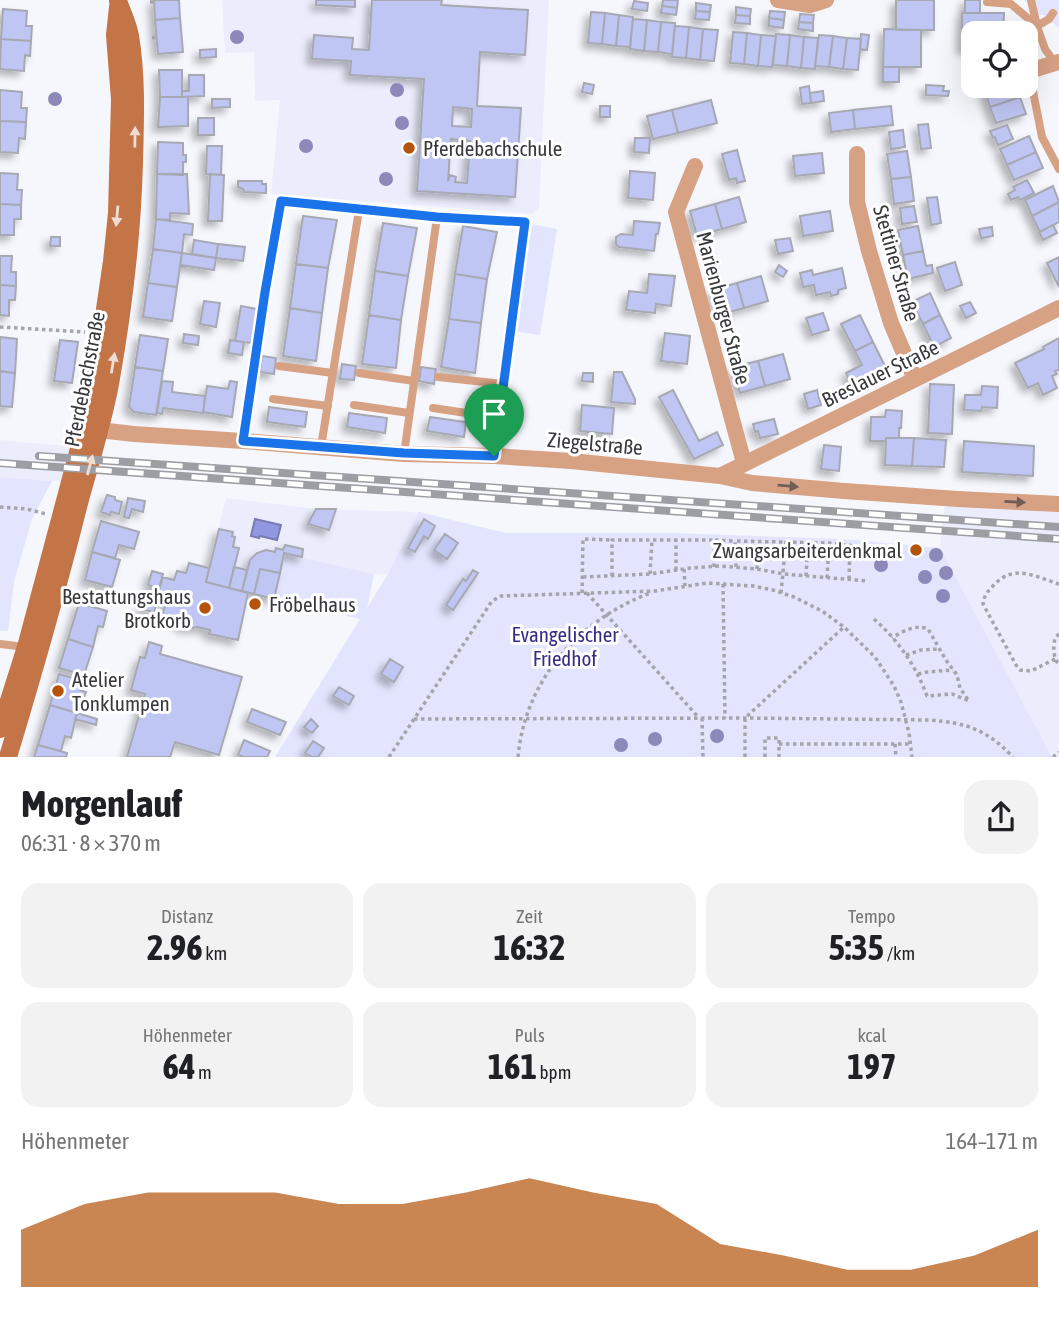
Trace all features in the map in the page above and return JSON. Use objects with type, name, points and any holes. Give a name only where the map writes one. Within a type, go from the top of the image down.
[{"type":"main road","name":"Pferdebachstraße","points":[[8,757],[68,510],[92,428],[110,385],[109,324],[133,214],[135,132],[133,64],[129,33],[118,0]]},
{"type":"main road","name":"Pferdebachstraße","points":[[0,729],[33,648]]},
{"type":"street","points":[[778,0],[810,5],[826,0]]},
{"type":"street","points":[[1038,68],[1057,62]]},
{"type":"street","name":"Stettiner Straße","points":[[857,154],[857,202],[869,251],[891,323],[915,379]]},
{"type":"street","name":"Marienburger Straße","points":[[695,166],[676,212],[744,463]]},
{"type":"street","name":"Breslauer Straße","points":[[720,476],[1059,307]]},
{"type":"street","name":"Ziegelstraße","points":[[92,428],[134,434],[404,453],[571,461],[720,476],[752,483],[1059,504]]},
{"type":"lane","points":[[1031,0],[1036,21]]},
{"type":"lane","points":[[987,2],[1010,2],[1030,21]]},
{"type":"lane","points":[[1054,13],[1038,29],[1045,50],[1057,62]]},
{"type":"lane","points":[[1034,98],[1042,137],[1059,169]]},
{"type":"lane","points":[[321,447],[359,210]]},
{"type":"lane","points":[[404,453],[437,217]]},
{"type":"lane","points":[[494,456],[525,222]]},
{"type":"lane","points":[[279,366],[333,373]]},
{"type":"lane","points":[[359,373],[414,381]]},
{"type":"lane","points":[[438,377],[503,384]]},
{"type":"lane","points":[[273,398],[328,406]]},
{"type":"lane","points":[[354,405],[409,413]]},
{"type":"lane","points":[[433,408],[499,418]]},
{"type":"lane","points":[[0,644],[33,648]]},
{"type":"path","points":[[243,441],[280,195]]},
{"type":"path","points":[[281,201],[437,217],[525,222]]},
{"type":"path","points":[[0,327],[109,324]]},
{"type":"path","points":[[0,507],[68,510]]},
{"type":"path","points":[[703,757],[701,718],[584,593],[583,539],[786,541],[873,548]]},
{"type":"path","points":[[611,576],[612,540]]},
{"type":"path","points":[[650,574],[652,540]]},
{"type":"path","points":[[676,540],[676,570]]},
{"type":"path","points":[[714,540],[714,567]]},
{"type":"path","points":[[735,541],[736,567]]},
{"type":"path","points":[[757,541],[757,569]]},
{"type":"path","points":[[781,593],[786,541]]},
{"type":"path","points":[[806,576],[808,542]]},
{"type":"path","points":[[827,578],[829,543]]},
{"type":"path","points":[[849,579],[850,545]]},
{"type":"path","points":[[583,577],[736,567],[868,581]]},
{"type":"path","points":[[684,569],[685,586]]},
{"type":"path","points":[[1055,659],[1031,671],[1020,670],[983,604],[986,594],[1006,575],[1031,574],[1059,584]]},
{"type":"path","points":[[389,757],[492,601],[501,596],[656,591],[707,583],[753,586],[781,593],[815,607],[844,627],[875,657],[898,694],[906,719],[912,757]]},
{"type":"path","points":[[723,584],[725,718]]},
{"type":"path","points":[[519,757],[525,719],[535,693],[550,668],[575,640],[606,615],[630,600],[656,591]]},
{"type":"path","points":[[874,619],[887,630],[892,638],[906,655],[927,696],[952,694],[970,701],[928,629],[908,629],[892,638]]},
{"type":"path","points":[[745,757],[745,718],[844,627]]},
{"type":"path","points":[[1059,634],[1054,642],[1055,659],[1059,665]]},
{"type":"path","points":[[906,655],[921,650],[940,649]]},
{"type":"path","points":[[918,674],[953,670]]},
{"type":"path","points":[[414,719],[906,719],[951,722],[974,728],[998,741],[1013,757]]},
{"type":"path","points":[[765,757],[765,738],[779,738],[779,757]]},
{"type":"path","points":[[779,744],[911,744]]},
{"type":"path","points":[[895,744],[896,757]]},
{"type":"path","points":[[1052,757],[1059,752]]},
{"type":"shaded area","name":"Pferdebachschule","points":[[222,0],[549,0],[539,207],[533,214],[271,194],[280,100],[255,101],[254,52],[225,53]]},
{"type":"shaded area","points":[[0,440],[79,447],[66,482],[0,477]]},
{"type":"shaded area","points":[[226,498],[316,509],[419,512],[388,574],[374,574],[285,553],[274,599],[206,582]]},
{"type":"shaded area","points":[[945,503],[1059,509],[1059,757],[1052,757],[940,548]]},
{"type":"green space","points":[[1024,0],[1059,0],[1059,28],[1044,15],[1037,15]]},
{"type":"green space","points":[[531,224],[557,229],[540,335],[514,331]]},
{"type":"green space","points":[[0,477],[52,481],[32,519],[14,582],[8,631],[0,631]]},
{"type":"green space","name":"Evangelischer Friedhof","points":[[419,512],[506,533],[675,533],[842,539],[940,548],[1052,757],[275,757],[360,619],[274,599],[284,553],[374,574],[367,608],[388,574]]},
{"type":"water","points":[[255,519],[281,525],[277,540],[251,536]]},
{"type":"building","points":[[154,0],[179,0],[180,18],[155,20]]},
{"type":"building","points":[[316,0],[355,0],[355,7],[316,5]]},
{"type":"building","points":[[372,0],[442,0],[441,5],[528,10],[525,55],[480,52],[477,106],[521,108],[515,197],[417,191],[424,79],[350,75],[351,61],[312,59],[314,35],[353,38],[352,49],[369,50]],"holes":[[[453,107],[472,109],[471,127],[452,126]],[[451,139],[470,141],[467,183],[455,182],[456,177],[450,175],[448,181]]]},
{"type":"building","points":[[663,0],[678,0],[677,8],[662,6]]},
{"type":"building","points":[[896,0],[934,0],[934,30],[896,30]]},
{"type":"building","points":[[965,0],[980,0],[980,13],[965,13]]},
{"type":"building","points":[[634,1],[648,3],[647,11],[632,9]]},
{"type":"building","points":[[696,3],[711,5],[710,12],[696,11]]},
{"type":"building","points":[[662,6],[677,8],[676,15],[661,13]]},
{"type":"building","points":[[736,7],[751,9],[750,16],[736,15]]},
{"type":"building","points":[[3,9],[27,11],[26,26],[32,26],[31,41],[1,39]]},
{"type":"building","points":[[696,11],[710,12],[709,20],[695,19]]},
{"type":"building","points":[[770,11],[785,12],[784,20],[769,18]]},
{"type":"building","points":[[591,12],[605,13],[602,44],[588,43]]},
{"type":"building","points":[[605,13],[619,15],[616,46],[602,44]]},
{"type":"building","points":[[962,13],[1004,13],[1004,21],[962,21]]},
{"type":"building","points":[[800,14],[814,15],[813,23],[799,22]]},
{"type":"building","points":[[619,15],[633,17],[630,47],[616,46]]},
{"type":"building","points":[[736,15],[750,16],[750,24],[735,23]]},
{"type":"building","points":[[180,18],[183,52],[158,54],[155,20]]},
{"type":"building","points":[[769,18],[784,20],[783,28],[769,26]]},
{"type":"building","points":[[633,19],[647,20],[644,51],[630,49]]},
{"type":"building","points":[[647,20],[661,22],[658,52],[644,51]]},
{"type":"building","points":[[661,22],[675,23],[672,54],[658,52]]},
{"type":"building","points":[[799,22],[813,23],[813,31],[798,29]]},
{"type":"building","points":[[675,26],[689,27],[686,58],[672,57]]},
{"type":"building","points":[[689,27],[703,29],[700,60],[686,58]]},
{"type":"building","points":[[703,29],[718,30],[714,61],[700,60]]},
{"type":"building","points":[[884,29],[921,30],[921,67],[883,67]]},
{"type":"building","points":[[733,32],[747,33],[744,64],[730,63]]},
{"type":"building","points":[[747,33],[761,35],[758,66],[744,64]]},
{"type":"building","points":[[776,34],[790,35],[787,66],[773,65]]},
{"type":"building","points":[[861,34],[869,35],[867,50],[860,49]]},
{"type":"building","points":[[761,35],[776,36],[772,67],[758,66]]},
{"type":"building","points":[[790,35],[804,37],[801,68],[787,66]]},
{"type":"building","points":[[819,35],[833,36],[829,67],[815,66]]},
{"type":"building","points":[[833,36],[847,38],[843,69],[829,67]]},
{"type":"building","points":[[804,37],[818,38],[815,69],[801,68]]},
{"type":"building","points":[[847,38],[861,39],[858,70],[843,69]]},
{"type":"building","points":[[1,39],[31,41],[30,56],[25,55],[24,71],[0,69]]},
{"type":"building","points":[[216,49],[216,57],[200,58],[200,50]]},
{"type":"building","points":[[883,67],[899,67],[899,82],[883,82]]},
{"type":"building","points":[[159,70],[182,70],[182,97],[160,97]]},
{"type":"building","points":[[189,75],[204,75],[204,96],[182,97],[182,91],[189,91]]},
{"type":"building","points":[[584,83],[594,85],[592,94],[582,92]]},
{"type":"building","points":[[926,85],[944,86],[943,91],[949,91],[948,96],[926,95]]},
{"type":"building","points":[[809,86],[811,103],[802,104],[800,88]]},
{"type":"building","points":[[0,90],[22,92],[21,108],[27,108],[26,122],[0,121]]},
{"type":"building","points":[[823,91],[824,101],[811,103],[810,93]]},
{"type":"building","points":[[160,97],[188,97],[188,126],[158,127]]},
{"type":"building","points":[[987,98],[1017,98],[990,107]]},
{"type":"building","points":[[1020,98],[1026,114],[996,123],[990,107]]},
{"type":"building","points":[[212,99],[230,99],[230,107],[212,108]]},
{"type":"building","points":[[711,100],[717,123],[678,133],[672,110]]},
{"type":"building","points":[[600,106],[610,106],[610,117],[600,117]]},
{"type":"building","points":[[891,106],[893,125],[855,129],[853,110]]},
{"type":"building","points":[[672,110],[678,133],[653,139],[647,116]]},
{"type":"building","points":[[853,110],[855,129],[831,132],[829,113]]},
{"type":"building","points":[[198,118],[214,118],[214,135],[198,135]]},
{"type":"building","points":[[0,121],[26,122],[25,139],[19,138],[18,153],[0,152]]},
{"type":"building","points":[[928,124],[931,148],[921,149],[918,125]]},
{"type":"building","points":[[1007,125],[1013,139],[998,145],[990,131]]},
{"type":"building","points":[[903,130],[905,147],[891,149],[889,132]]},
{"type":"building","points":[[1029,136],[1036,152],[1007,165],[1000,149]]},
{"type":"building","points":[[635,138],[650,138],[649,153],[634,152]]},
{"type":"building","points":[[158,142],[183,143],[186,162],[183,162],[183,175],[157,174]]},
{"type":"building","points":[[207,146],[222,146],[221,175],[206,174]]},
{"type":"building","points":[[737,150],[745,181],[737,183],[736,178],[729,180],[722,154]]},
{"type":"building","points":[[907,151],[911,177],[891,179],[887,154]]},
{"type":"building","points":[[1036,152],[1043,168],[1014,180],[1007,165]]},
{"type":"building","points":[[822,153],[824,173],[795,176],[793,156]]},
{"type":"building","points":[[630,171],[655,173],[653,200],[628,198]]},
{"type":"building","points":[[0,173],[18,174],[17,190],[22,190],[21,205],[0,204]]},
{"type":"building","points":[[157,174],[187,174],[189,214],[170,213],[170,220],[156,219]]},
{"type":"building","points":[[210,174],[224,175],[222,221],[208,221]]},
{"type":"building","points":[[911,177],[914,201],[894,204],[891,179]]},
{"type":"building","points":[[1027,180],[1034,193],[1020,200],[1018,197],[1011,200],[1008,194],[1015,190],[1013,187]]},
{"type":"building","points":[[238,181],[262,181],[262,184],[266,184],[266,193],[244,192],[238,187]]},
{"type":"building","points":[[1053,186],[1059,202],[1032,216],[1025,200]]},
{"type":"building","points":[[739,197],[746,222],[722,229],[715,204]]},
{"type":"building","points":[[937,197],[941,223],[931,225],[927,198]]},
{"type":"building","points":[[1059,202],[1059,222],[1040,232],[1032,216]]},
{"type":"building","points":[[0,204],[21,205],[21,219],[14,219],[14,235],[0,235]]},
{"type":"building","points":[[715,204],[722,229],[697,236],[690,211]]},
{"type":"building","points":[[914,206],[917,222],[902,224],[900,208]]},
{"type":"building","points":[[830,211],[833,231],[803,236],[800,216]]},
{"type":"building","points":[[303,216],[337,220],[328,268],[296,264]]},
{"type":"building","points":[[156,219],[193,224],[192,235],[184,234],[182,253],[153,249]]},
{"type":"building","points":[[634,221],[660,223],[654,251],[619,247],[616,244],[616,237],[621,234],[633,235]]},
{"type":"building","points":[[383,223],[417,228],[408,276],[375,271]]},
{"type":"building","points":[[1053,225],[1057,233],[1043,240],[1039,232]]},
{"type":"building","points":[[463,226],[497,232],[487,279],[455,274]]},
{"type":"building","points":[[918,226],[923,251],[903,255],[898,230]]},
{"type":"building","points":[[992,227],[993,236],[981,238],[979,229]]},
{"type":"building","points":[[51,237],[60,237],[60,246],[50,246]]},
{"type":"building","points":[[790,238],[793,251],[778,254],[775,240]]},
{"type":"building","points":[[194,240],[218,244],[216,258],[192,254]]},
{"type":"building","points":[[218,244],[245,247],[243,261],[216,258]]},
{"type":"building","points":[[153,249],[182,253],[177,287],[148,283]]},
{"type":"building","points":[[923,251],[926,266],[932,265],[933,273],[908,279],[903,255]]},
{"type":"building","points":[[182,253],[216,258],[214,270],[180,265]]},
{"type":"building","points":[[0,256],[12,256],[11,272],[16,272],[16,286],[0,285]]},
{"type":"building","points":[[1059,257],[1059,287],[1047,263]]},
{"type":"building","points":[[955,262],[962,285],[945,291],[937,268]]},
{"type":"building","points":[[296,264],[328,268],[322,313],[290,308]]},
{"type":"building","points":[[779,265],[787,271],[783,277],[775,272]]},
{"type":"building","points":[[842,268],[846,288],[838,290],[838,294],[831,296],[830,292],[816,295],[814,285],[803,287],[800,273],[812,270],[813,275]]},
{"type":"building","points":[[375,271],[408,276],[401,320],[369,315]]},
{"type":"building","points":[[455,274],[487,279],[481,323],[449,319]]},
{"type":"building","points":[[649,274],[675,276],[671,306],[656,304],[655,313],[626,310],[629,291],[647,293]]},
{"type":"building","points":[[761,276],[768,301],[744,308],[737,283]]},
{"type":"building","points":[[148,283],[177,287],[172,321],[143,317]]},
{"type":"building","points":[[737,283],[744,308],[719,315],[712,290]]},
{"type":"building","points":[[0,285],[16,286],[15,300],[9,300],[9,316],[0,315]]},
{"type":"building","points":[[930,293],[940,315],[923,324],[912,302]]},
{"type":"building","points":[[204,301],[220,303],[216,327],[200,324]]},
{"type":"building","points":[[970,302],[976,313],[966,318],[960,306]]},
{"type":"building","points":[[241,306],[257,309],[251,343],[235,341]]},
{"type":"building","points":[[290,308],[322,313],[316,361],[283,356]]},
{"type":"building","points":[[823,313],[829,330],[812,335],[806,318]]},
{"type":"building","points":[[369,315],[401,320],[396,368],[362,364]]},
{"type":"building","points":[[860,315],[873,342],[855,351],[841,324]]},
{"type":"building","points":[[940,315],[951,338],[934,347],[923,324]]},
{"type":"building","points":[[449,319],[481,323],[475,373],[441,367]]},
{"type":"building","points":[[665,333],[690,336],[687,364],[661,361]]},
{"type":"building","points":[[184,334],[199,336],[198,345],[183,343]]},
{"type":"building","points":[[140,335],[168,339],[163,371],[135,367]]},
{"type":"building","points":[[0,337],[17,339],[15,373],[0,371]]},
{"type":"building","points":[[1059,338],[1059,370],[1052,376],[1057,388],[1043,395],[1038,383],[1028,388],[1015,363],[1044,349],[1043,347]]},
{"type":"building","points":[[60,340],[78,342],[72,383],[54,381]]},
{"type":"building","points":[[230,340],[244,342],[242,355],[228,353]]},
{"type":"building","points":[[873,342],[887,370],[854,390],[846,373],[862,365],[855,351]]},
{"type":"building","points":[[783,354],[790,379],[765,386],[758,361]]},
{"type":"building","points":[[262,356],[276,358],[274,374],[260,372]]},
{"type":"building","points":[[758,361],[765,386],[740,393],[733,367]]},
{"type":"building","points":[[342,364],[356,366],[354,380],[340,379]]},
{"type":"building","points":[[135,367],[163,371],[156,415],[134,412],[129,407]]},
{"type":"building","points":[[421,367],[436,369],[434,384],[419,381]]},
{"type":"building","points":[[0,371],[15,373],[12,407],[0,406]]},
{"type":"building","points":[[614,372],[622,372],[635,404],[611,402]]},
{"type":"building","points":[[583,373],[593,373],[593,382],[582,381]]},
{"type":"building","points":[[162,381],[173,382],[172,392],[205,396],[203,413],[163,408],[162,414],[157,413]]},
{"type":"building","points":[[230,381],[237,382],[232,417],[203,412],[207,386],[228,389]]},
{"type":"building","points":[[930,384],[954,385],[952,434],[928,433]]},
{"type":"building","points":[[982,386],[998,387],[997,408],[964,410],[965,395],[981,395]]},
{"type":"building","points":[[673,390],[699,441],[717,432],[723,445],[694,459],[659,397]]},
{"type":"building","points":[[817,390],[821,405],[808,409],[804,394]]},
{"type":"building","points":[[582,405],[614,408],[612,434],[580,431]]},
{"type":"building","points":[[269,407],[307,412],[305,427],[267,422]]},
{"type":"building","points":[[886,410],[902,411],[899,438],[870,441],[871,417],[885,417]]},
{"type":"building","points":[[349,413],[387,418],[385,433],[347,427]]},
{"type":"building","points":[[430,417],[466,422],[464,437],[427,431]]},
{"type":"building","points":[[774,419],[778,434],[760,438],[753,424]]},
{"type":"building","points":[[886,438],[914,438],[912,466],[885,465]]},
{"type":"building","points":[[914,438],[946,440],[944,467],[912,466]]},
{"type":"building","points":[[964,441],[1034,446],[1033,476],[962,472]]},
{"type":"building","points":[[824,445],[841,447],[839,471],[821,469]]},
{"type":"building","points":[[107,495],[122,502],[119,514],[101,512]]},
{"type":"building","points":[[128,498],[145,501],[143,512],[132,509],[129,518],[124,517]]},
{"type":"building","points":[[316,509],[336,509],[329,530],[308,524]]},
{"type":"building","points":[[424,519],[435,526],[428,539],[424,536],[415,552],[408,548]]},
{"type":"building","points":[[101,521],[139,532],[134,549],[119,545],[115,558],[92,552]]},
{"type":"building","points":[[219,529],[233,532],[233,547],[239,548],[229,588],[206,582]]},
{"type":"building","points":[[445,534],[458,543],[447,559],[434,550]]},
{"type":"building","points":[[285,545],[303,549],[302,557],[284,553],[280,573],[260,569],[254,594],[242,591],[250,560],[257,553],[266,550],[283,550]]},
{"type":"building","points":[[92,552],[120,560],[112,587],[85,580]]},
{"type":"building","name":"Bestattungshaus Brotkorb","points":[[189,563],[209,568],[206,582],[248,593],[238,640],[209,634],[210,630],[198,627],[181,626],[178,621],[162,616],[167,599],[157,597],[163,577],[174,580],[177,571],[186,573]]},
{"type":"building","points":[[234,567],[247,570],[242,591],[229,588]]},
{"type":"building","points":[[260,569],[280,573],[274,599],[254,594]]},
{"type":"building","points":[[473,570],[478,573],[453,610],[446,605],[463,579],[466,581]]},
{"type":"building","points":[[152,571],[163,574],[159,589],[148,585]]},
{"type":"building","points":[[144,601],[156,605],[154,612],[141,609]]},
{"type":"building","points":[[79,603],[107,611],[103,627],[98,626],[93,647],[68,639]]},
{"type":"building","points":[[68,639],[93,647],[84,675],[59,668]]},
{"type":"building","points":[[149,642],[162,646],[160,654],[242,677],[219,755],[175,742],[170,757],[127,757],[145,694],[131,690],[140,657],[145,658]]},
{"type":"building","points":[[390,659],[403,667],[394,682],[381,674]]},
{"type":"building","points":[[59,674],[83,681],[80,690],[86,692],[83,699],[78,698],[74,712],[50,705]]},
{"type":"building","points":[[339,687],[354,696],[349,705],[333,696]]},
{"type":"building","points":[[50,705],[77,713],[71,738],[65,736],[61,751],[38,745]]},
{"type":"building","points":[[252,709],[286,722],[280,735],[247,722]]},
{"type":"building","points":[[77,713],[97,719],[96,725],[75,719]]},
{"type":"building","points":[[311,719],[318,726],[312,733],[304,727]]},
{"type":"building","points":[[244,740],[270,751],[267,757],[238,755]]},
{"type":"building","points":[[313,741],[324,748],[318,757],[305,753]]},
{"type":"building","points":[[38,745],[67,753],[66,757],[34,757]]},
{"type":"railway","points":[[39,456],[1059,527]]},
{"type":"railway","points":[[0,463],[1059,539]]},
{"type":"place","name":"Pferdebachschule","points":[[409,148]]},
{"type":"place","name":"Zwangsarbeiterdenkmal","points":[[916,550]]},
{"type":"place","name":"Fröbelhaus","points":[[255,604]]},
{"type":"place","name":"Bestattungshaus Brotkorb","points":[[205,608]]},
{"type":"place","name":"Atelier Tonklumpen","points":[[58,691]]},
{"type":"route","points":[[281,201],[437,217],[525,222],[494,456],[404,453],[243,441],[281,201]]}]
